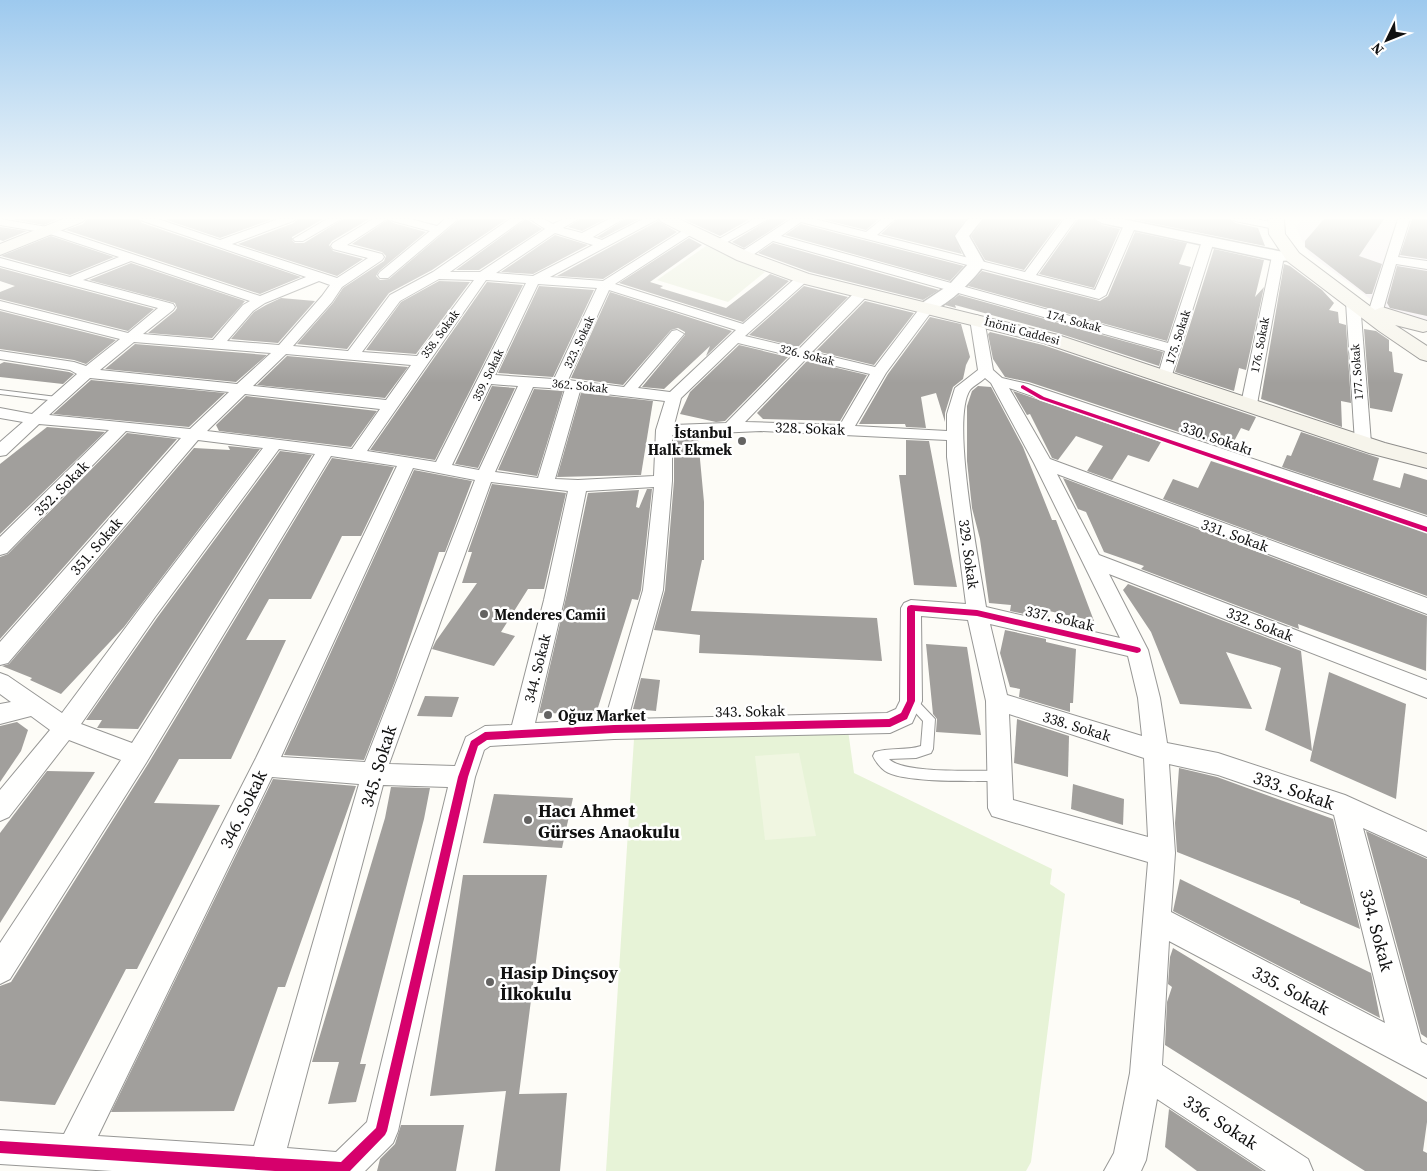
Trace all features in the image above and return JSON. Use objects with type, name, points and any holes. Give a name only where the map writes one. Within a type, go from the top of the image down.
[{"type":"main road","name":"İnönü Caddesi","points":[[791,274],[1051,338],[1379,449]]},
{"type":"main road","points":[[1311,274],[1386,327],[1425,352]]},
{"type":"main road","points":[[1329,274],[1388,317],[1425,326]]},
{"type":"main road","points":[[1425,326],[1406,328],[1404,331],[1425,352]]},
{"type":"main road","points":[[1379,449],[1427,461]]},
{"type":"main road","points":[[1379,449],[1427,468]]},
{"type":"main road","points":[[1379,449],[1427,472]]},
{"type":"street","points":[[0,451],[87,373],[168,307],[45,274]]},
{"type":"street","points":[[70,280],[87,274]]},
{"type":"street","points":[[180,274],[260,300]]},
{"type":"street","points":[[308,274],[328,278],[337,284],[353,274]]},
{"type":"street","name":"358. Sokak","points":[[356,455],[421,361],[486,274]]},
{"type":"street","points":[[533,281],[547,274]]},
{"type":"street","points":[[605,285],[619,274]]},
{"type":"street","name":"174. Sokak","points":[[903,274],[1174,349]]},
{"type":"street","points":[[845,430],[879,372],[928,307],[955,288],[968,274]]},
{"type":"street","points":[[1015,274],[1099,296],[1109,274]]},
{"type":"street","points":[[1028,277],[1030,274]]},
{"type":"street","name":"175. Sokak","points":[[1165,375],[1198,274]]},
{"type":"street","name":"176. Sokak","points":[[1249,404],[1281,274]]},
{"type":"street","points":[[1376,310],[1388,274]]},
{"type":"street","points":[[353,354],[395,298],[437,275]]},
{"type":"street","name":"326. Sokak","points":[[437,275],[483,276],[605,285],[802,354],[879,372]]},
{"type":"street","points":[[218,343],[248,308],[260,300],[318,277]]},
{"type":"street","points":[[614,728],[653,590],[664,482],[664,430],[674,397],[741,333],[803,278]]},
{"type":"street","name":"359. Sokak","points":[[442,468],[487,379],[533,281]]},
{"type":"street","name":"351. Sokak","points":[[0,656],[192,436],[283,349],[327,299],[337,284]]},
{"type":"street","name":"323. Sokak","points":[[544,484],[567,384],[605,285]]},
{"type":"street","points":[[731,427],[863,292]]},
{"type":"street","name":"177. Sokak","points":[[1353,302],[1379,449]]},
{"type":"street","points":[[0,305],[130,337],[421,361]]},
{"type":"street","points":[[977,319],[992,376],[1043,463],[1137,650],[1149,698],[1156,751],[1162,853],[1146,1072],[1129,1160],[1121,1171]]},
{"type":"street","points":[[628,391],[677,334]]},
{"type":"street","points":[[0,355],[74,366],[87,373],[391,405]]},
{"type":"street","name":"329. Sokak","points":[[992,376],[963,388],[955,414],[955,457],[977,613],[998,701],[1001,808],[1162,853]]},
{"type":"street","name":"330. Sokakı","points":[[992,376],[1427,524]]},
{"type":"street","name":"362. Sokak","points":[[487,379],[567,384],[674,397]]},
{"type":"street","name":"345. Sokak","points":[[266,1164],[380,748],[485,476],[528,381]]},
{"type":"street","points":[[0,413],[34,419],[122,426],[192,436],[326,450],[544,484],[578,486],[664,482]]},
{"type":"street","name":"352. Sokak","points":[[0,548],[122,426]]},
{"type":"street","name":"328. Sokak","points":[[664,430],[760,426],[955,436]]},
{"type":"street","points":[[1,805],[65,728],[148,612],[274,444]]},
{"type":"street","points":[[0,969],[137,756],[326,450]]},
{"type":"street","name":"346. Sokak","points":[[73,1152],[264,766],[407,462]]},
{"type":"street","name":"331. Sokak","points":[[1043,463],[1427,606]]},
{"type":"street","name":"344. Sokak","points":[[521,734],[554,600],[578,486]]},
{"type":"street","name":"332. Sokak","points":[[1092,560],[1427,689]]},
{"type":"street","name":"337. Sokak","points":[[911,701],[911,608],[977,613],[1137,650]]},
{"type":"street","points":[[0,682],[65,728],[137,756]]},
{"type":"street","name":"343. Sokak","points":[[463,777],[474,744],[485,736],[614,728],[890,723],[904,716],[911,701]]},
{"type":"street","name":"338. Sokak","points":[[998,701],[1156,751]]},
{"type":"street","points":[[0,714],[35,706]]},
{"type":"street","name":"333. Sokak","points":[[1156,751],[1218,764],[1345,807],[1427,845]]},
{"type":"street","points":[[0,1147],[343,1169],[381,1131],[463,777],[374,774],[264,766]]},
{"type":"street","name":"334. Sokak","points":[[1345,807],[1418,1057]]},
{"type":"street","name":"335. Sokak","points":[[1156,919],[1418,1057]]},
{"type":"street","name":"336. Sokak","points":[[1146,1072],[1296,1171]]},
{"type":"lane","points":[[0,392],[57,399]]},
{"type":"lane","points":[[911,701],[929,719],[927,748],[922,752],[886,752],[879,756],[890,768],[916,774],[1000,776]]},
{"type":"shaded area","points":[[1336,274],[1427,274],[1427,322],[1392,315]]},
{"type":"green space","points":[[666,274],[763,274],[728,302],[657,280]]},
{"type":"green space","points":[[847,723],[854,773],[1052,869],[1050,884],[1065,894],[1031,1162],[1026,1171],[606,1171],[634,739]]},
{"type":"green space","points":[[799,753],[816,836],[765,840],[755,756]]},
{"type":"building","points":[[0,274],[21,274],[154,309],[128,331],[0,299],[0,292],[15,286],[0,281]]},
{"type":"building","points":[[105,274],[163,274],[245,301],[212,338],[148,333],[175,311],[177,308],[175,303],[89,280]]},
{"type":"building","points":[[198,274],[291,274],[301,277],[260,294]]},
{"type":"building","points":[[365,274],[377,274],[376,276],[380,280],[389,279],[395,274],[425,274],[389,293],[347,349],[297,344],[333,303],[343,288]]},
{"type":"building","points":[[561,274],[611,274],[603,279],[557,276]]},
{"type":"building","points":[[634,274],[662,274],[650,282],[663,286],[660,288],[726,308],[770,274],[789,281],[743,322],[619,283]]},
{"type":"building","points":[[817,274],[881,274],[939,290],[923,300]]},
{"type":"building","points":[[924,274],[957,274],[950,281]]},
{"type":"building","points":[[980,274],[992,274],[1100,301],[1108,296],[1117,274],[1189,274],[1167,341],[968,286]]},
{"type":"building","points":[[1039,274],[1100,274],[1094,288]]},
{"type":"building","points":[[1206,274],[1261,274],[1255,297],[1264,287],[1246,370],[1239,368],[1234,391],[1175,372]]},
{"type":"building","points":[[1282,274],[1300,274],[1322,290],[1334,303],[1329,310],[1338,312],[1339,323],[1346,325],[1351,403],[1341,401],[1342,427],[1261,399]]},
{"type":"building","points":[[1340,274],[1379,274],[1372,294],[1366,294]]},
{"type":"building","points":[[1395,274],[1427,274],[1427,316],[1390,308],[1387,303]]},
{"type":"building","points":[[439,281],[470,282],[416,354],[366,350],[401,302]]},
{"type":"building","points":[[487,282],[523,285],[435,460],[370,450]]},
{"type":"building","points":[[539,286],[594,290],[553,377],[498,373]]},
{"type":"building","points":[[804,286],[848,297],[798,347],[749,335]]},
{"type":"building","points":[[610,292],[732,331],[706,356],[710,346],[664,389],[642,387],[685,335],[685,332],[678,328],[671,330],[623,385],[571,378]]},
{"type":"building","points":[[959,295],[1163,352],[1159,366],[1058,333],[955,305],[956,308],[945,305]]},
{"type":"building","points":[[281,298],[315,301],[278,343],[231,339],[254,312]]},
{"type":"building","points":[[865,301],[914,313],[874,365],[816,351]]},
{"type":"building","points":[[0,311],[116,340],[86,364],[74,360],[0,349]]},
{"type":"building","points":[[930,317],[961,324],[970,357],[963,379],[953,387],[945,413],[945,422],[936,393],[921,397],[926,428],[906,427],[905,424],[859,424],[888,374]]},
{"type":"building","points":[[1364,329],[1376,331],[1389,340],[1389,351],[1392,352],[1394,372],[1403,374],[1392,412],[1370,408]]},
{"type":"building","points":[[990,332],[1043,345],[1256,417],[1249,431],[1241,428],[1230,449],[1029,382],[1005,377],[993,359],[988,334]]},
{"type":"building","points":[[135,344],[267,355],[236,382],[105,369]]},
{"type":"building","points":[[739,345],[788,357],[725,421],[716,422],[680,414],[690,392]]},
{"type":"building","points":[[287,356],[408,367],[385,398],[257,385]]},
{"type":"building","points":[[807,361],[867,375],[840,421],[763,419],[757,413]]},
{"type":"building","points":[[4,362],[74,374],[63,384],[0,377],[0,364]]},
{"type":"building","points":[[91,380],[225,393],[189,427],[53,414]]},
{"type":"building","points":[[492,386],[515,388],[478,468],[455,464]]},
{"type":"building","points":[[978,386],[991,387],[1023,447],[1052,520],[1056,520],[1094,621],[1049,611],[1048,619],[1010,611],[1011,605],[989,603],[980,539],[972,508],[967,461],[967,406],[972,391]]},
{"type":"building","points":[[534,389],[563,391],[537,476],[498,470]]},
{"type":"building","points":[[1013,391],[1161,442],[1149,462],[1128,455],[1112,480],[1087,471],[1103,446],[1076,436],[1058,460],[1052,458],[1030,414],[1027,415]]},
{"type":"building","points":[[581,393],[653,401],[641,475],[557,477]]},
{"type":"building","points":[[246,396],[377,411],[351,447],[219,431],[216,425]]},
{"type":"building","points":[[47,427],[105,432],[0,534],[0,464]]},
{"type":"building","points":[[1301,432],[1379,458],[1373,480],[1400,488],[1404,473],[1427,480],[1427,515],[1282,467],[1287,455],[1291,456]]},
{"type":"building","points":[[127,433],[177,439],[0,639],[0,557],[8,554]]},
{"type":"building","points":[[698,438],[704,502],[704,560],[702,560],[691,611],[877,618],[882,661],[699,653],[700,635],[654,630],[665,590],[674,481],[674,439]]},
{"type":"building","points":[[906,440],[929,441],[957,587],[914,585],[899,475],[906,475]]},
{"type":"building","points":[[228,446],[260,449],[124,627],[61,694],[30,680],[32,678],[2,666],[9,664],[194,448],[230,450]]},
{"type":"building","points":[[280,451],[312,455],[138,729],[97,728],[102,720],[86,720],[157,618]]},
{"type":"building","points":[[332,458],[394,467],[361,536],[342,536],[311,599],[269,599],[246,640],[286,640],[231,759],[179,759],[154,803],[220,805],[137,969],[126,969],[55,1105],[0,1101],[0,986],[11,982],[148,764]]},
{"type":"building","points":[[1211,461],[1427,532],[1427,596],[1163,499],[1173,479],[1198,488]]},
{"type":"building","points":[[414,470],[472,481],[445,552],[439,552],[395,681],[364,760],[284,755]]},
{"type":"building","points":[[1063,478],[1427,616],[1426,671],[1298,624],[1299,629],[1141,569],[1144,566],[1104,552],[1086,512],[1078,509]]},
{"type":"building","points":[[492,484],[566,493],[544,589],[528,589],[501,632],[515,636],[494,666],[432,649],[477,583],[462,583],[472,552],[468,552]]},
{"type":"building","points":[[647,489],[652,489],[641,590],[638,600],[632,599],[596,714],[539,713],[588,493],[639,490],[636,507],[639,508]]},
{"type":"building","points":[[1128,584],[1301,651],[1312,751],[1265,730],[1281,668],[1276,666],[1226,652],[1252,709],[1180,704],[1151,632],[1123,590]]},
{"type":"building","points":[[1005,630],[1046,639],[1046,642],[1076,649],[1073,703],[1070,703],[1070,712],[1019,697],[1020,689],[1010,687],[1000,653]]},
{"type":"building","points":[[926,644],[967,647],[981,735],[936,732],[937,719],[933,714]]},
{"type":"building","points":[[1329,672],[1406,704],[1396,799],[1310,761]]},
{"type":"building","points":[[641,678],[660,680],[656,711],[633,709]]},
{"type":"building","points":[[425,696],[459,697],[452,717],[417,716]]},
{"type":"building","points":[[1017,719],[1069,736],[1068,777],[1014,763]]},
{"type":"building","points":[[17,722],[28,730],[21,751],[0,782],[0,726]]},
{"type":"building","points":[[1179,768],[1217,777],[1333,819],[1360,929],[1300,903],[1300,901],[1177,852],[1175,823]]},
{"type":"building","points":[[47,771],[95,772],[0,923],[0,833]]},
{"type":"building","points":[[273,779],[356,786],[285,987],[278,987],[234,1111],[111,1112]]},
{"type":"building","points":[[1073,784],[1124,799],[1123,825],[1071,809]]},
{"type":"building","points":[[391,787],[430,788],[424,819],[360,1064],[366,1064],[356,1102],[328,1104],[339,1062],[312,1062],[385,818]]},
{"type":"building","name":"Hacı Ahmet Gürses Anaokulu","points":[[494,794],[573,798],[562,848],[483,843]]},
{"type":"building","points":[[1366,831],[1427,859],[1427,1038],[1421,1034]]},
{"type":"building","name":"Hasip Dinçsoy İlkokulu","points":[[463,875],[547,875],[519,1094],[567,1093],[560,1171],[495,1171],[506,1091],[430,1096]]},
{"type":"building","points":[[1180,879],[1371,973],[1380,1018],[1173,911]]},
{"type":"building","points":[[1173,948],[1427,1102],[1427,1122],[1423,1151],[1427,1153],[1427,1171],[1365,1171],[1165,1045],[1167,1002],[1172,987],[1168,984],[1170,957]]},
{"type":"building","points":[[1169,1109],[1263,1171],[1197,1171],[1165,1147]]},
{"type":"building","points":[[401,1125],[464,1125],[456,1171],[377,1171],[380,1159],[395,1144]]},
{"type":"cycle path","points":[[1023,387],[1042,398],[1427,530]]},
{"type":"cycle path","points":[[0,1147],[343,1169],[381,1131],[463,777],[474,744],[485,736],[614,729],[890,723],[904,716],[911,701],[911,608],[977,613],[1137,650]]},
{"type":"place","name":"İstanbul Halk Ekmek","points":[[742,441]]},
{"type":"place","name":"Menderes Camii","points":[[484,614]]},
{"type":"place","name":"Oğuz Market","points":[[548,715]]},
{"type":"place","name":"Hacı Ahmet Gürses Anaokulu","points":[[528,820]]},
{"type":"place","name":"Hasip Dinçsoy İlkokulu","points":[[490,982]]}]
